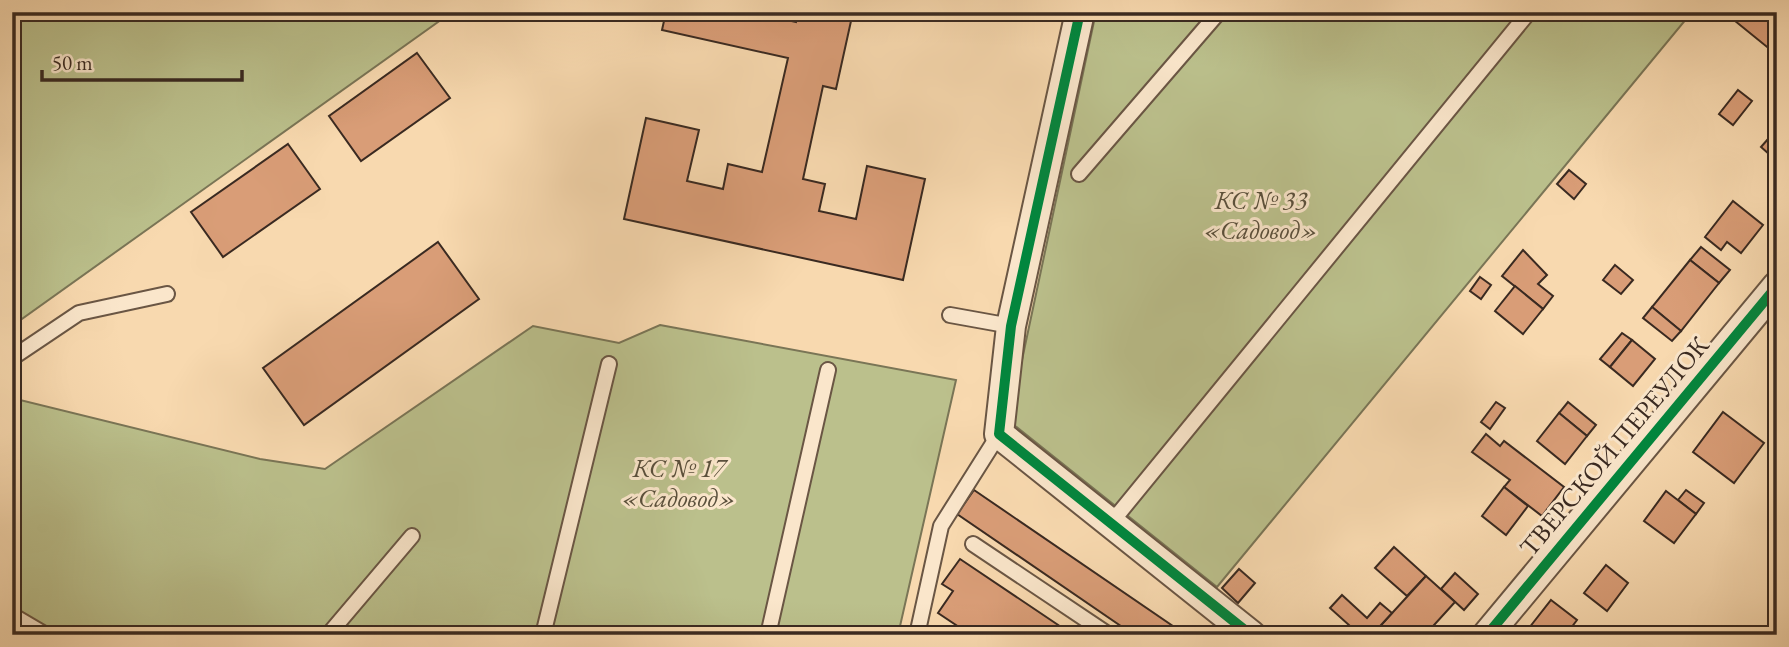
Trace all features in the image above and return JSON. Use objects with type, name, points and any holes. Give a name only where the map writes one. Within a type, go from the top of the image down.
[{"type":"street","points":[[1080,12],[1011,326],[999,434],[1251,635]]},
{"type":"street","name":"ТВЕРСКОЙ ПЕРЕУЛОК","points":[[1487,635],[1777,286]]},
{"type":"lane","points":[[1079,174],[1219,12]]},
{"type":"lane","points":[[1108,522],[1120,512],[1529,12]]},
{"type":"lane","points":[[12,358],[79,313],[167,294]]},
{"type":"lane","points":[[950,315],[1011,326]]},
{"type":"lane","points":[[543,635],[609,364]]},
{"type":"lane","points":[[768,635],[828,370]]},
{"type":"lane","points":[[917,635],[941,526],[999,434]]},
{"type":"lane","points":[[328,635],[412,536]]},
{"type":"lane","points":[[973,544],[1109,635]]},
{"type":"lane","points":[[12,615],[46,635]]},
{"type":"green space","points":[[12,12],[452,12],[12,326]]},
{"type":"green space","name":"КС № 33 «Садовод»","points":[[1096,12],[1692,12],[1217,587],[1009,421]]},
{"type":"green space","name":"КС № 17 «Садовод»","points":[[660,325],[956,380],[898,635],[12,635],[12,398],[260,459],[325,469],[533,326],[619,343]]},
{"type":"building","points":[[666,12],[765,12],[765,15],[796,22],[798,12],[853,12],[836,89],[823,86],[803,179],[825,184],[819,211],[856,219],[867,166],[925,179],[903,280],[624,219],[646,118],[699,130],[687,181],[723,189],[728,164],[762,172],[788,58],[662,30]]},
{"type":"building","points":[[1724,12],[1777,12],[1777,55]]},
{"type":"building","points":[[417,53],[450,98],[361,161],[329,116]]},
{"type":"building","points":[[1738,90],[1752,101],[1733,125],[1719,114]]},
{"type":"building","points":[[1775,131],[1777,145],[1769,154],[1761,147]]},
{"type":"building","points":[[288,144],[320,189],[223,257],[191,212]]},
{"type":"building","points":[[1777,145],[1777,160],[1769,154]]},
{"type":"building","points":[[1569,170],[1586,184],[1574,199],[1557,184]]},
{"type":"building","points":[[1733,201],[1763,225],[1741,253],[1727,242],[1721,250],[1705,237]]},
{"type":"building","points":[[438,242],[479,299],[304,425],[263,368]]},
{"type":"building","points":[[1701,247],[1730,270],[1719,283],[1690,260]]},
{"type":"building","points":[[1523,250],[1547,275],[1538,284],[1553,296],[1543,309],[1502,276]]},
{"type":"building","points":[[1690,260],[1719,283],[1681,331],[1652,307]]},
{"type":"building","points":[[1615,265],[1633,280],[1621,294],[1603,280]]},
{"type":"building","points":[[1480,277],[1491,285],[1481,299],[1470,291]]},
{"type":"building","points":[[1515,286],[1543,309],[1523,334],[1495,311]]},
{"type":"building","points":[[1652,307],[1681,331],[1672,341],[1643,318]]},
{"type":"building","points":[[1622,333],[1632,340],[1610,367],[1600,359]]},
{"type":"building","points":[[1632,340],[1655,359],[1633,386],[1610,367]]},
{"type":"building","points":[[1496,402],[1505,408],[1490,429],[1481,422]]},
{"type":"building","points":[[1568,402],[1596,425],[1587,436],[1559,413]]},
{"type":"building","points":[[1723,412],[1764,443],[1734,483],[1693,452]]},
{"type":"building","points":[[1559,413],[1587,436],[1565,464],[1537,441]]},
{"type":"building","points":[[1486,434],[1500,446],[1504,441],[1564,487],[1542,516],[1504,487],[1510,480],[1472,452]]},
{"type":"building","points":[[1504,487],[1528,506],[1506,535],[1482,516]]},
{"type":"building","points":[[974,490],[1186,635],[1134,635],[957,514]]},
{"type":"building","points":[[1686,490],[1704,503],[1696,514],[1678,500]]},
{"type":"building","points":[[1666,491],[1696,514],[1674,543],[1644,521]]},
{"type":"building","points":[[1394,547],[1426,576],[1407,596],[1375,568]]},
{"type":"building","points":[[960,559],[1073,635],[971,635],[938,613],[953,591],[942,584]]},
{"type":"building","points":[[1606,565],[1628,583],[1607,611],[1584,593]]},
{"type":"building","points":[[1239,569],[1255,583],[1238,603],[1222,588]]},
{"type":"building","points":[[1455,573],[1478,594],[1464,610],[1441,589]]},
{"type":"building","points":[[1426,576],[1455,602],[1425,635],[1372,635]]},
{"type":"building","points":[[1342,595],[1367,618],[1380,603],[1392,613],[1372,635],[1360,635],[1330,608]]},
{"type":"building","points":[[1551,600],[1577,620],[1571,628],[1581,635],[1538,635],[1529,628]]},
{"type":"cycle path","points":[[1080,12],[1011,326],[999,434],[1251,635]]},
{"type":"cycle path","points":[[1487,635],[1777,286]]}]
